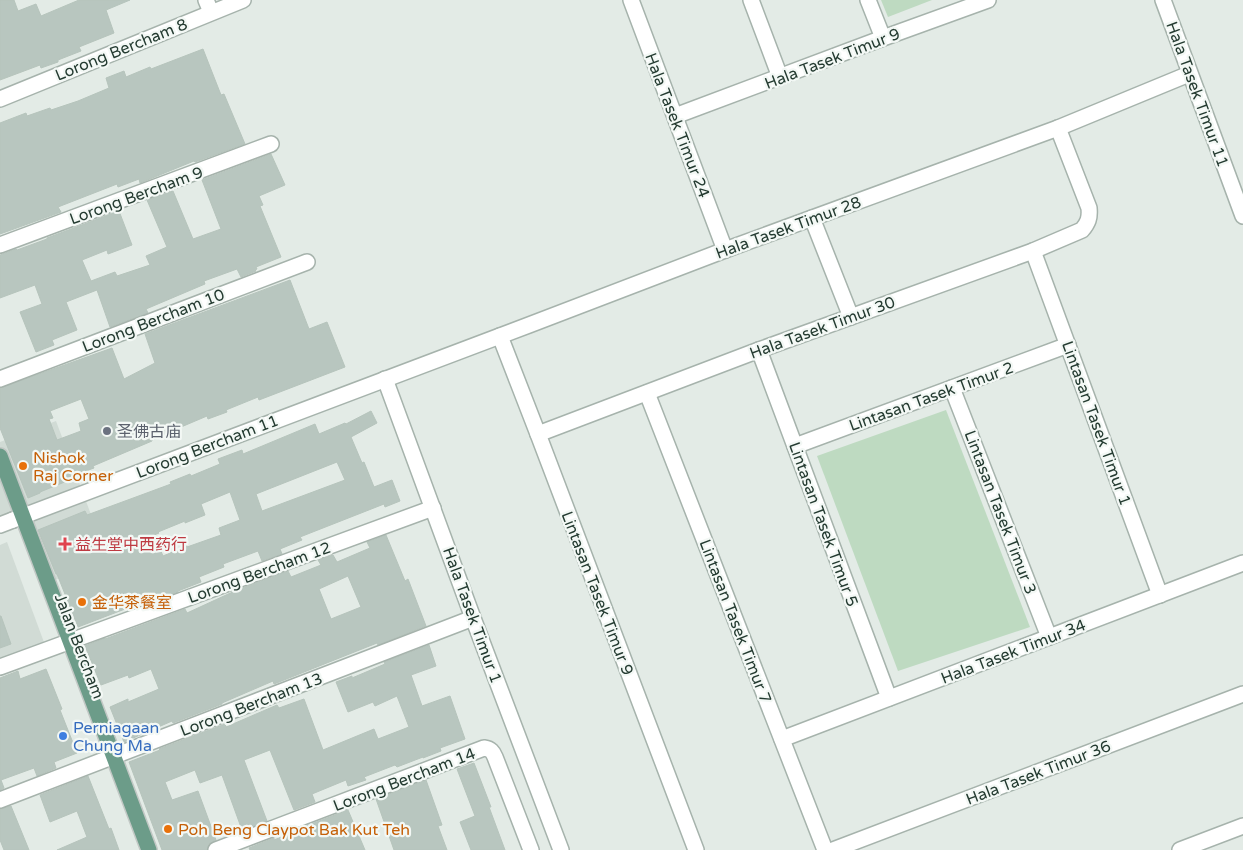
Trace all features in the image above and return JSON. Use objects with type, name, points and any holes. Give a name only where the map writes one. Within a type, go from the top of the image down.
[{"type":"main road","name":"Jalan Bercham","points":[[0,456],[12,520]]},
{"type":"main road","name":"Jalan Bercham","points":[[0,483],[12,520],[65,643],[109,758],[149,850]]},
{"type":"main road","name":"Jalan Bercham","points":[[109,758],[139,850]]},
{"type":"street","name":"Lorong Bercham 8","points":[[0,99],[209,6],[243,0]]},
{"type":"street","name":"Hala Tasek Timur 24","points":[[631,0],[725,250]]},
{"type":"street","points":[[751,0],[780,77]]},
{"type":"street","points":[[868,0],[884,38]]},
{"type":"street","name":"Hala Tasek Timur 9","points":[[675,116],[988,0]]},
{"type":"street","name":"Hala Tasek Timur 11","points":[[1163,0],[1243,216]]},
{"type":"street","name":"Hala Tasek Timur 28","points":[[385,379],[725,250],[1058,128],[1189,74]]},
{"type":"street","name":"Hala Tasek Timur 30","points":[[538,434],[851,316],[1034,251],[1082,230],[1088,224],[1089,208],[1058,128]]},
{"type":"street","name":"Lorong Bercham 9","points":[[0,245],[271,144]]},
{"type":"street","points":[[812,218],[851,316]]},
{"type":"street","name":"Lintasan Tasek Timur 1","points":[[1034,251],[1160,595]]},
{"type":"street","name":"Lorong Bercham 10","points":[[0,379],[307,262]]},
{"type":"street","name":"Lintasan Tasek Timur 9","points":[[500,336],[696,850]]},
{"type":"street","name":"Lintasan Tasek Timur 2","points":[[795,446],[1068,345]]},
{"type":"street","name":"Lintasan Tasek Timur 5","points":[[759,350],[889,698]]},
{"type":"street","name":"Hala Tasek Timur 1","points":[[385,379],[561,850]]},
{"type":"street","name":"Lorong Bercham 11","points":[[12,520],[385,379]]},
{"type":"street","name":"Lintasan Tasek Timur 3","points":[[952,388],[1049,637]]},
{"type":"street","name":"Lintasan Tasek Timur 7","points":[[647,393],[825,850]]},
{"type":"street","name":"Lorong Bercham 12","points":[[0,668],[433,508]]},
{"type":"street","name":"Hala Tasek Timur 34","points":[[782,739],[1243,563]]},
{"type":"street","name":"Lorong Bercham 13","points":[[0,800],[473,618]]},
{"type":"street","name":"Hala Tasek Timur 36","points":[[833,850],[1243,694]]},
{"type":"street","name":"Lorong Bercham 14","points":[[216,850],[484,748],[493,752],[531,850]]},
{"type":"street","points":[[1180,850],[1243,826]]},
{"type":"shaded area","points":[[56,421],[108,560],[49,582],[22,517],[0,525],[0,442]]},
{"type":"shaded area","points":[[7,542],[45,645],[0,662],[0,545]]},
{"type":"green space","points":[[881,0],[932,0],[888,17]]},
{"type":"green space","points":[[946,410],[1030,627],[898,671],[817,456]]},
{"type":"building","points":[[0,0],[14,0],[18,11],[36,4],[41,16],[79,0],[130,0],[106,10],[114,33],[79,47],[81,51],[58,60],[58,62],[41,68],[40,65],[0,80]]},
{"type":"building","points":[[203,49],[221,95],[224,94],[245,144],[194,161],[140,183],[139,179],[118,187],[117,184],[58,207],[61,212],[0,234],[0,123],[26,113],[27,116],[50,108],[51,110],[109,88],[106,78],[124,71],[126,77]]},
{"type":"building","points":[[271,154],[285,185],[259,196],[263,205],[260,206],[281,257],[256,267],[256,271],[241,277],[237,269],[204,281],[205,284],[146,309],[148,313],[110,327],[97,290],[66,302],[77,330],[52,340],[54,345],[36,352],[20,312],[42,304],[35,285],[0,298],[0,255],[119,211],[132,245],[108,254],[107,250],[82,260],[91,281],[115,272],[117,276],[150,265],[146,256],[167,247],[147,200],[173,191],[193,239],[221,229],[202,180]]},
{"type":"building","points":[[290,280],[309,329],[327,322],[345,367],[259,400],[258,397],[208,419],[207,416],[93,466],[94,468],[72,476],[72,479],[28,498],[0,428],[0,388],[112,348],[124,379],[155,363],[145,334]],"holes":[[[81,399],[89,419],[79,423],[81,431],[57,440],[49,419],[53,418],[50,411]]]},
{"type":"building","points":[[371,411],[377,423],[351,437],[374,487],[392,480],[400,501],[385,507],[384,504],[300,537],[302,540],[280,549],[282,554],[262,561],[258,551],[223,564],[224,567],[199,577],[201,582],[178,592],[158,599],[156,595],[78,627],[38,530],[85,511],[87,515],[171,484],[170,482],[220,464],[218,459],[242,450],[243,454],[315,424],[319,434],[346,424]],"holes":[[[337,462],[345,480],[262,511],[256,494]],[[230,492],[240,520],[219,528],[221,535],[163,556],[154,535],[185,521],[185,523],[205,515],[201,504]]]},
{"type":"building","points":[[386,535],[405,581],[408,579],[426,626],[378,645],[377,643],[274,684],[273,681],[222,704],[173,723],[172,721],[124,742],[110,707],[128,699],[128,702],[159,689],[151,669],[129,678],[128,675],[101,685],[85,646],[185,609],[187,613],[237,590],[288,571],[291,577],[321,565],[318,560],[333,555],[337,562],[370,548],[367,542]],"holes":[[[348,576],[361,607],[331,619],[319,589]]]},
{"type":"building","points":[[0,616],[11,644],[0,648]]},
{"type":"building","points":[[429,645],[436,666],[411,675],[422,706],[450,696],[465,739],[440,748],[441,751],[423,758],[397,767],[395,765],[364,777],[366,780],[348,786],[346,780],[312,794],[315,802],[294,810],[270,750],[244,760],[267,821],[242,830],[222,775],[200,783],[195,770],[165,782],[172,800],[198,791],[216,840],[209,844],[207,850],[162,850],[129,762],[225,724],[226,727],[277,705],[279,708],[304,699],[323,750],[374,729],[378,739],[409,727],[397,696],[375,706],[373,702],[348,712],[336,682],[352,676],[352,678],[385,664],[384,662]]},
{"type":"building","points":[[46,669],[77,753],[54,762],[56,768],[37,776],[34,768],[1,780],[4,788],[0,790],[0,678],[18,671],[20,679]]},
{"type":"building","points":[[474,763],[505,850],[471,850],[460,822],[475,816],[457,769]]},
{"type":"building","points":[[88,776],[119,850],[57,850],[87,837],[77,811],[50,822],[40,795]]},
{"type":"building","points":[[426,780],[442,825],[438,826],[447,850],[394,850],[376,799]]},
{"type":"building","points":[[11,806],[29,850],[4,850],[0,840],[0,809]]},
{"type":"building","points":[[348,810],[365,850],[250,850],[249,848],[274,838],[274,840]]},
{"type":"place","name":"圣佛古庙","points":[[107,431]]},
{"type":"place","name":"Nishok Raj Corner","points":[[23,466]]},
{"type":"place","name":"益生堂中西药行","points":[[65,544]]},
{"type":"place","name":"金华茶餐室","points":[[82,602]]},
{"type":"place","name":"Perniagaan Chung Ma","points":[[63,736]]},
{"type":"place","name":"Poh Beng Claypot Bak Kut Teh","points":[[168,829]]}]
